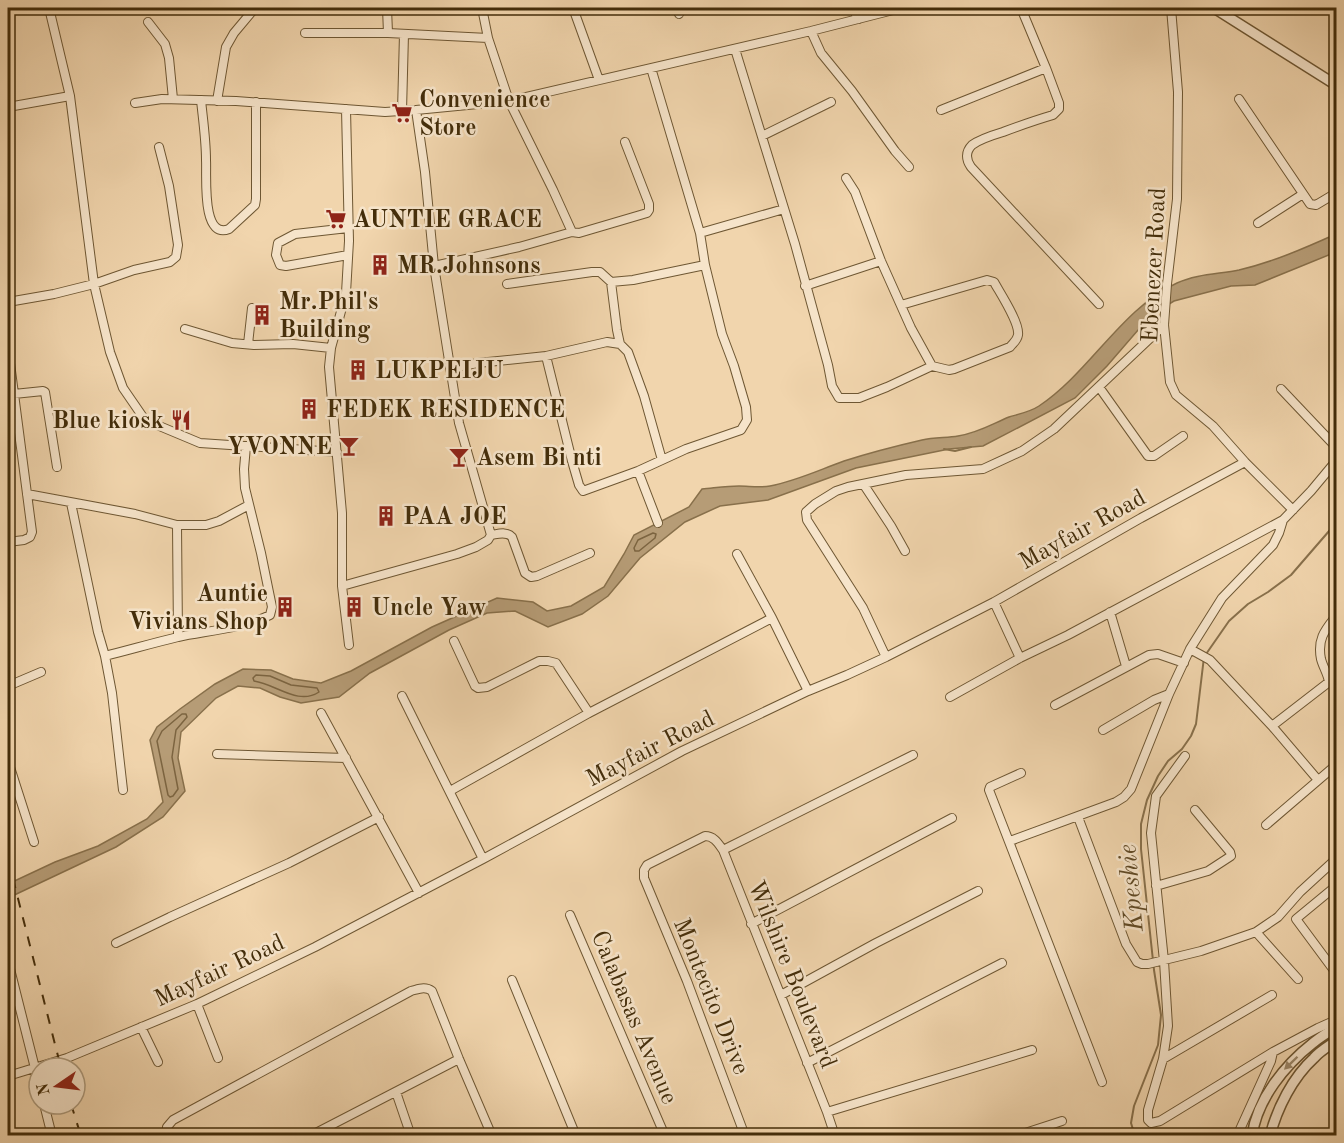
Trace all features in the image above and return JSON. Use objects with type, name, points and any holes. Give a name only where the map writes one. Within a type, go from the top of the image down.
[{"type":"street","points":[[49,8],[70,96],[94,284],[110,352],[123,388],[145,420],[200,443],[337,452]]},
{"type":"street","points":[[217,101],[226,47],[234,33],[255,8]]},
{"type":"street","points":[[387,8],[388,33]]},
{"type":"street","points":[[482,8],[488,38],[509,101],[572,232]]},
{"type":"street","points":[[573,8],[599,80]]},
{"type":"street","points":[[852,8],[859,19]]},
{"type":"street","points":[[135,103],[162,99],[201,100],[385,112],[509,101],[901,8]]},
{"type":"street","points":[[1021,8],[1046,68],[1059,103],[1059,109],[1053,115],[973,144],[968,150],[968,162],[970,167],[1099,304]]},
{"type":"street","name":"Ebenezer Road","points":[[1171,8],[1178,92],[1177,199],[1164,325],[1172,389],[1213,426],[1293,510]]},
{"type":"street","points":[[1214,8],[1336,85]]},
{"type":"street","points":[[148,22],[165,44],[170,58],[173,99]]},
{"type":"street","points":[[811,31],[821,53],[909,167]]},
{"type":"street","points":[[305,33],[388,33],[488,38]]},
{"type":"street","points":[[402,111],[404,34]]},
{"type":"street","points":[[735,49],[795,244],[832,386],[839,398],[859,398],[932,366],[949,370],[1010,347],[1016,341],[1019,333],[994,282],[987,280],[902,305]]},
{"type":"street","points":[[546,356],[572,461],[579,485],[584,491],[638,471],[686,449],[741,430],[747,420],[746,407],[722,334],[705,265],[700,233],[651,68]]},
{"type":"street","points":[[941,110],[1046,68]]},
{"type":"street","points":[[8,107],[70,96]]},
{"type":"street","points":[[1239,99],[1310,204],[1316,205],[1336,193]]},
{"type":"street","points":[[201,100],[208,214],[213,224],[225,231],[255,205],[256,102]]},
{"type":"street","points":[[762,136],[831,102]]},
{"type":"street","points":[[346,109],[348,228],[346,293],[331,348],[329,367],[342,513],[342,586],[349,645]]},
{"type":"street","points":[[342,586],[457,554],[488,540],[491,535],[459,423],[434,266],[425,172],[416,110]]},
{"type":"street","points":[[434,266],[519,247],[572,232],[579,233],[646,213],[649,210],[649,204],[625,142]]},
{"type":"street","points":[[8,302],[94,284],[134,270],[170,262],[176,257],[178,245],[169,186],[159,147]]},
{"type":"street","points":[[846,178],[859,201],[881,261],[911,328],[932,366]]},
{"type":"street","points":[[1258,223],[1303,194]]},
{"type":"street","points":[[700,233],[784,209]]},
{"type":"street","points":[[348,228],[295,234],[278,243],[276,255],[280,265],[286,266],[348,255]]},
{"type":"street","points":[[805,286],[881,261]]},
{"type":"street","points":[[611,282],[633,280],[705,265]]},
{"type":"street","points":[[507,284],[592,272],[600,272],[611,282],[620,344],[628,352],[644,396],[662,460]]},
{"type":"street","points":[[248,344],[252,308]]},
{"type":"street","points":[[886,657],[863,608],[807,520],[806,512],[836,491],[848,487],[906,475],[974,471],[1022,451],[1054,429],[1164,325]]},
{"type":"street","points":[[185,329],[232,343],[331,348]]},
{"type":"street","points":[[608,342],[617,330]]},
{"type":"street","points":[[451,368],[546,356],[608,342],[620,344]]},
{"type":"street","points":[[8,348],[32,532],[30,537],[24,540],[8,542]]},
{"type":"street","points":[[1099,387],[1148,456],[1154,456],[1183,436]]},
{"type":"street","points":[[1281,389],[1336,447]]},
{"type":"street","points":[[14,394],[45,392],[57,466]]},
{"type":"street","points":[[105,656],[262,619],[270,615],[272,606],[245,488],[246,446]]},
{"type":"street","points":[[950,697],[1283,520],[1336,461]]},
{"type":"street","name":"Mayfair Road","points":[[72,1056],[197,1004],[315,947],[682,752],[808,691],[886,657],[994,602],[1245,462]]},
{"type":"street","points":[[638,471],[658,523]]},
{"type":"street","points":[[864,484],[905,550]]},
{"type":"street","points":[[27,494],[135,514],[177,525],[206,525],[219,521],[249,505]]},
{"type":"street","points":[[71,503],[112,693],[123,790]]},
{"type":"street","points":[[1010,842],[1116,802],[1131,789],[1169,694],[1190,649],[1222,598],[1273,545],[1283,520]]},
{"type":"street","points":[[177,525],[178,638]]},
{"type":"street","points":[[491,535],[506,533],[512,537],[525,573],[531,577],[590,553]]},
{"type":"street","points":[[737,554],[808,691]]},
{"type":"street","points":[[994,602],[1020,658]]},
{"type":"street","points":[[1110,612],[1126,666]]},
{"type":"street","points":[[1272,726],[1329,682],[1321,657],[1321,636],[1336,616]]},
{"type":"street","points":[[450,791],[589,713],[772,618]]},
{"type":"street","points":[[454,641],[478,688],[487,687],[539,661],[548,661],[556,663],[589,713]]},
{"type":"street","points":[[1190,649],[1210,660],[1272,726],[1318,780]]},
{"type":"street","points":[[1055,705],[1149,655],[1154,654],[1184,663]]},
{"type":"street","points":[[8,686],[41,672]]},
{"type":"street","points":[[1103,730],[1154,700],[1169,694]]},
{"type":"street","points":[[402,696],[483,859]]},
{"type":"street","points":[[321,713],[419,892]]},
{"type":"street","points":[[217,754],[345,758]]},
{"type":"street","points":[[723,850],[913,755]]},
{"type":"street","points":[[1185,756],[1156,796],[1151,833],[1168,1026],[1163,1059],[1148,1110],[1148,1120],[1151,1123],[1160,1121],[1273,1052],[1336,1020]]},
{"type":"street","points":[[8,761],[34,842]]},
{"type":"street","points":[[1266,825],[1336,765]]},
{"type":"street","points":[[1021,773],[990,787],[989,790],[1102,1082]]},
{"type":"street","points":[[1156,886],[1208,871],[1231,856],[1195,810]]},
{"type":"street","points":[[1078,816],[1126,945],[1137,962],[1142,964],[1201,951],[1256,932],[1270,922],[1336,859]]},
{"type":"street","points":[[116,943],[289,863],[379,817]]},
{"type":"street","points":[[751,924],[952,818]]},
{"type":"street","name":"Montecito Drive","points":[[723,850],[715,839],[705,836],[647,865],[644,878],[746,1136]]},
{"type":"street","name":"Wilshire Boulevard","points":[[723,850],[835,1136]]},
{"type":"street","points":[[1296,920],[1336,886]]},
{"type":"street","points":[[781,995],[978,891]]},
{"type":"street","points":[[1283,910],[1296,920],[1336,973]]},
{"type":"street","name":"Calabasas Avenue","points":[[570,915],[665,1136]]},
{"type":"street","points":[[1256,932],[1298,979]]},
{"type":"street","points":[[8,961],[32,1056]]},
{"type":"street","points":[[807,1063],[1002,963]]},
{"type":"street","points":[[512,980],[576,1136]]},
{"type":"street","points":[[167,1132],[173,1120],[411,991],[428,988],[432,991],[492,1136]]},
{"type":"street","points":[[1163,1059],[1272,995]]},
{"type":"street","points":[[197,1004],[218,1058]]},
{"type":"street","points":[[141,1027],[158,1062]]},
{"type":"street","points":[[1252,1136],[1264,1099],[1281,1073],[1312,1043],[1336,1027]]},
{"type":"street","points":[[1270,1136],[1274,1120],[1291,1086],[1314,1058],[1336,1041]]},
{"type":"street","points":[[827,1112],[1032,1050]]},
{"type":"street","points":[[1237,1136],[1273,1052]]},
{"type":"street","points":[[310,1136],[327,1131],[358,1110],[459,1059]]},
{"type":"street","name":"Mayfair Road","points":[[8,1076],[27,1070]]},
{"type":"street","points":[[396,1092],[411,1136]]},
{"type":"street","points":[[47,1116],[52,1136]]},
{"type":"street","points":[[1016,1136],[1062,1121]]},
{"type":"water","points":[[1336,234],[1336,252],[1255,285],[1231,286],[1174,301],[1151,315],[1107,366],[1075,398],[983,446],[949,449],[856,468],[768,500],[720,506],[685,522],[640,558],[608,596],[582,614],[548,627],[515,611],[487,613],[449,630],[370,673],[339,697],[301,703],[260,688],[238,686],[216,698],[181,732],[178,758],[185,791],[163,817],[116,847],[8,898],[8,884],[55,862],[98,846],[147,819],[163,802],[150,740],[157,727],[215,684],[243,669],[271,670],[293,679],[321,683],[351,671],[432,627],[497,598],[533,602],[547,611],[571,606],[604,587],[634,535],[689,507],[702,489],[734,486],[762,487],[780,484],[883,450],[927,439],[972,433],[1032,410],[1057,392],[1122,324],[1157,294],[1184,280],[1264,263]]},
{"type":"waterway","points":[[944,449],[955,451],[971,447]]},
{"type":"waterway","name":"Kpeshie","points":[[1135,1136],[1131,1123],[1134,1106],[1158,1045],[1161,1015],[1141,849],[1141,824],[1147,800],[1158,776],[1168,761],[1182,749],[1196,724],[1204,657],[1229,621],[1248,604],[1291,575],[1336,523]]},
{"type":"railway","points":[[8,859],[58,1056]]},
{"type":"railway","points":[[75,1116],[81,1136]]},
{"type":"place","name":"Convenience Store","points":[[402,113]]},
{"type":"place","name":"AUNTIE GRACE","points":[[336,219]]},
{"type":"place","name":"MR.Johnsons","points":[[380,265]]},
{"type":"place","name":"Mr.Phil's Building","points":[[262,315]]},
{"type":"place","name":"LUKPEIJU","points":[[358,370]]},
{"type":"place","name":"FEDEK RESIDENCE","points":[[309,409]]},
{"type":"place","name":"Blue kiosk","points":[[181,420]]},
{"type":"place","name":"YVONNE","points":[[349,446]]},
{"type":"place","name":"Asem Bi nti","points":[[459,457]]},
{"type":"place","name":"PAA JOE","points":[[386,516]]},
{"type":"place","name":"Auntie Vivians Shop","points":[[285,607]]},
{"type":"place","name":"Uncle Yaw","points":[[354,607]]}]
